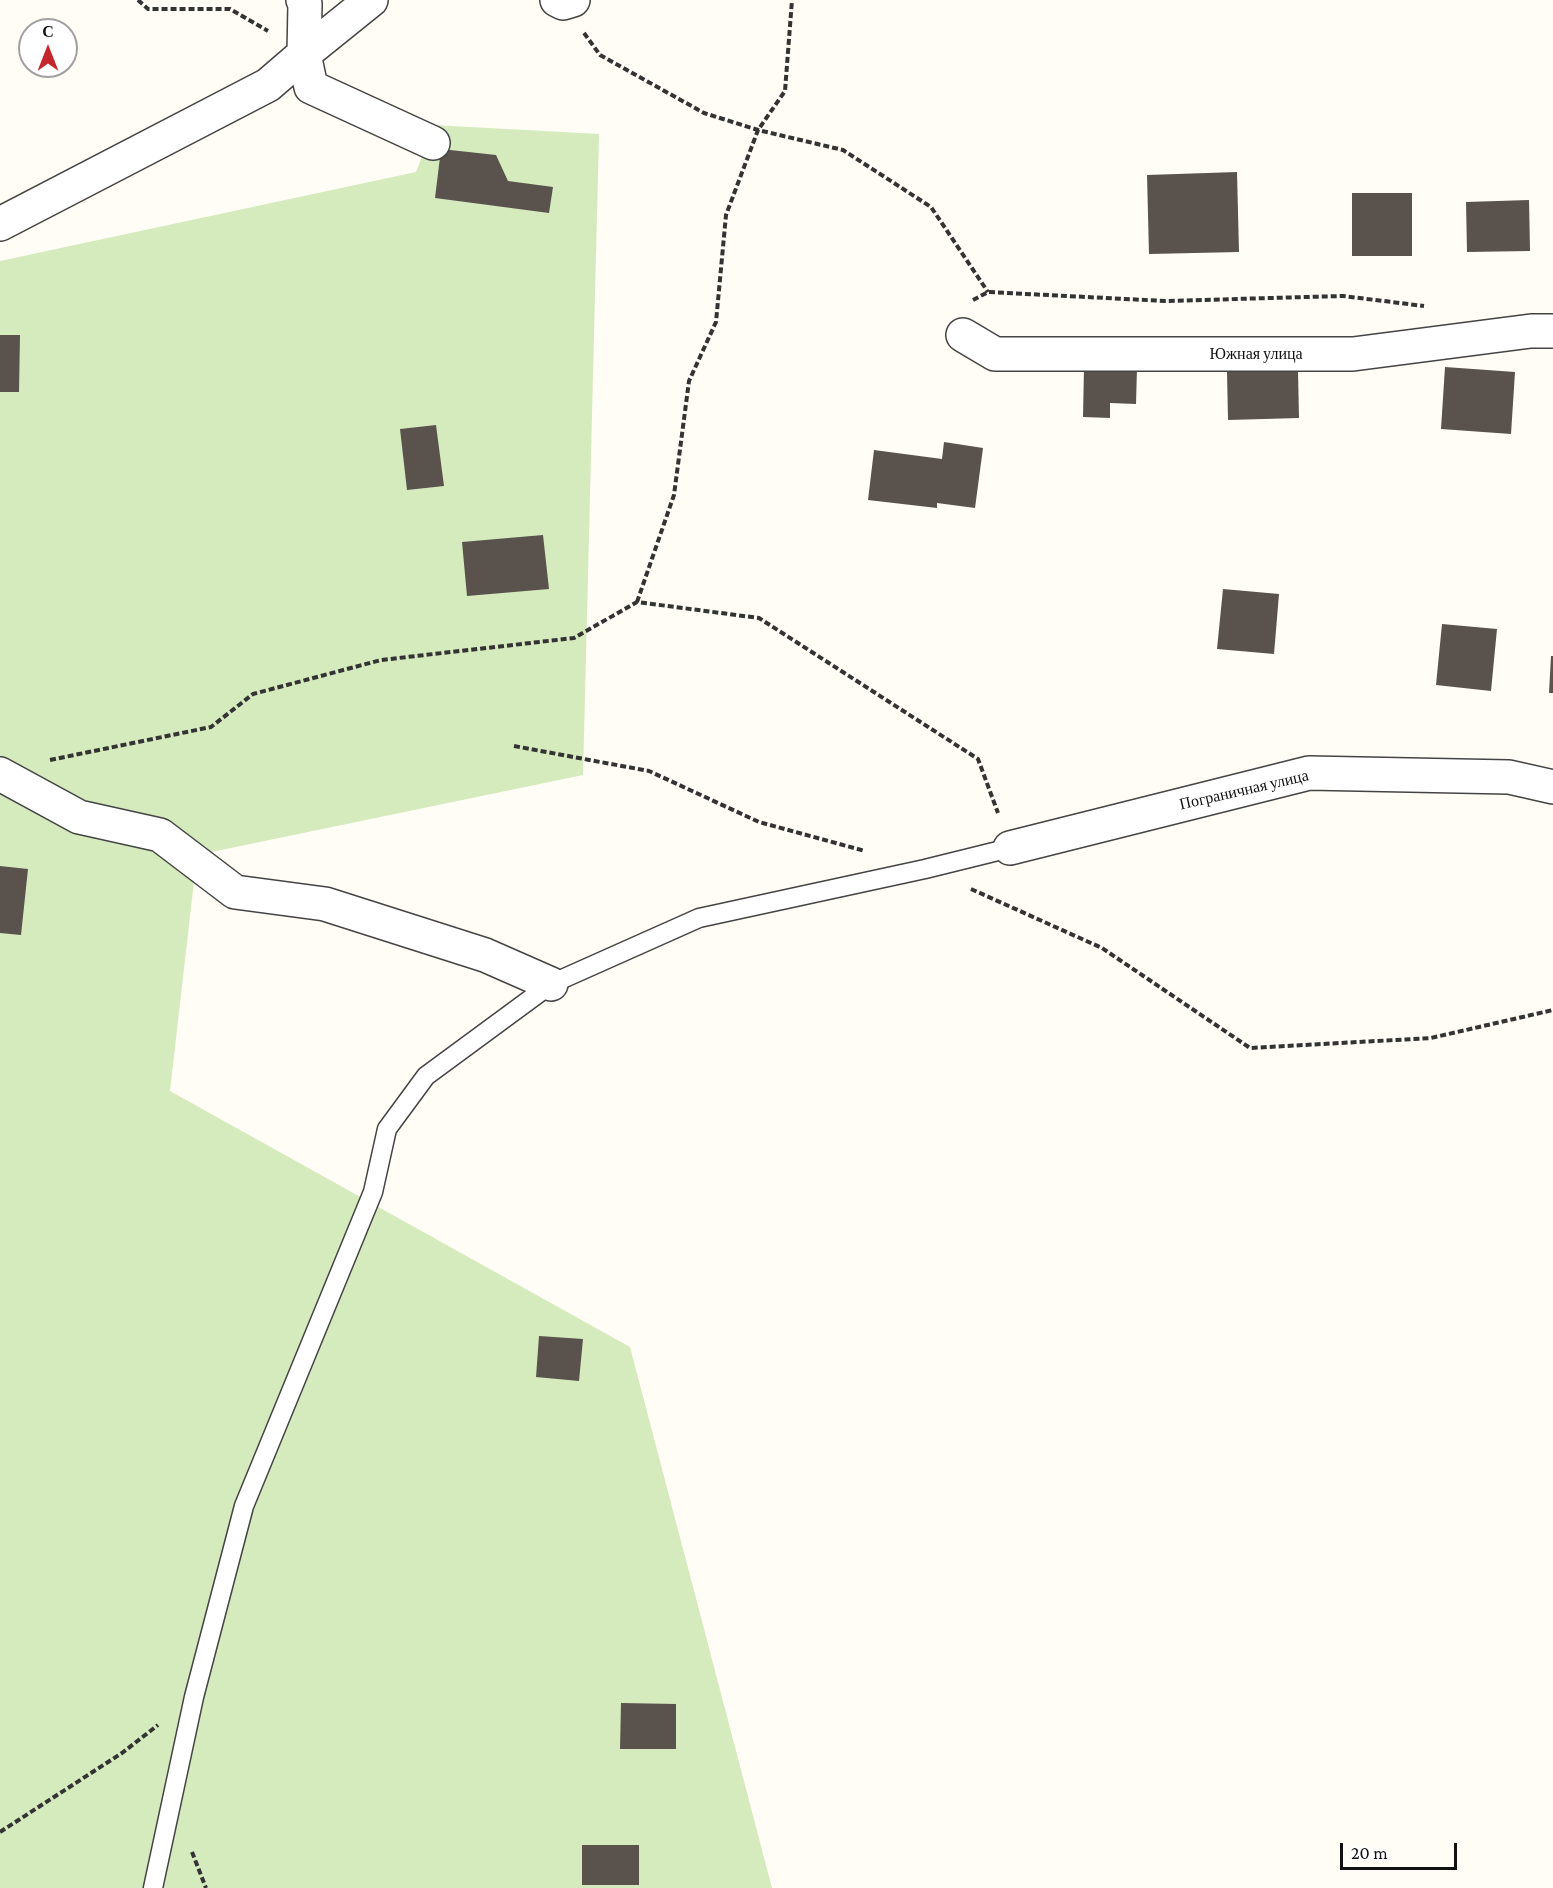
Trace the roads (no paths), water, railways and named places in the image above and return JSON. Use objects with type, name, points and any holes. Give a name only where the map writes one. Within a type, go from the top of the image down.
[{"type":"street","points":[[303,0],[304,54],[311,87],[432,143]]},
{"type":"street","points":[[0,224],[268,85],[371,0]]},
{"type":"street","name":"Южная улица","points":[[963,335],[995,354],[1353,354],[1531,331],[1553,331]]},
{"type":"street","name":"Пограничная улица","points":[[1010,848],[1309,773],[1509,777],[1553,787]]},
{"type":"street","points":[[0,774],[79,817],[160,835],[236,892],[325,904],[485,955],[551,984]]},
{"type":"lane","points":[[153,1888],[194,1697],[244,1506],[373,1192],[387,1129],[426,1076],[551,984],[699,918],[925,869],[1010,848]]}]
